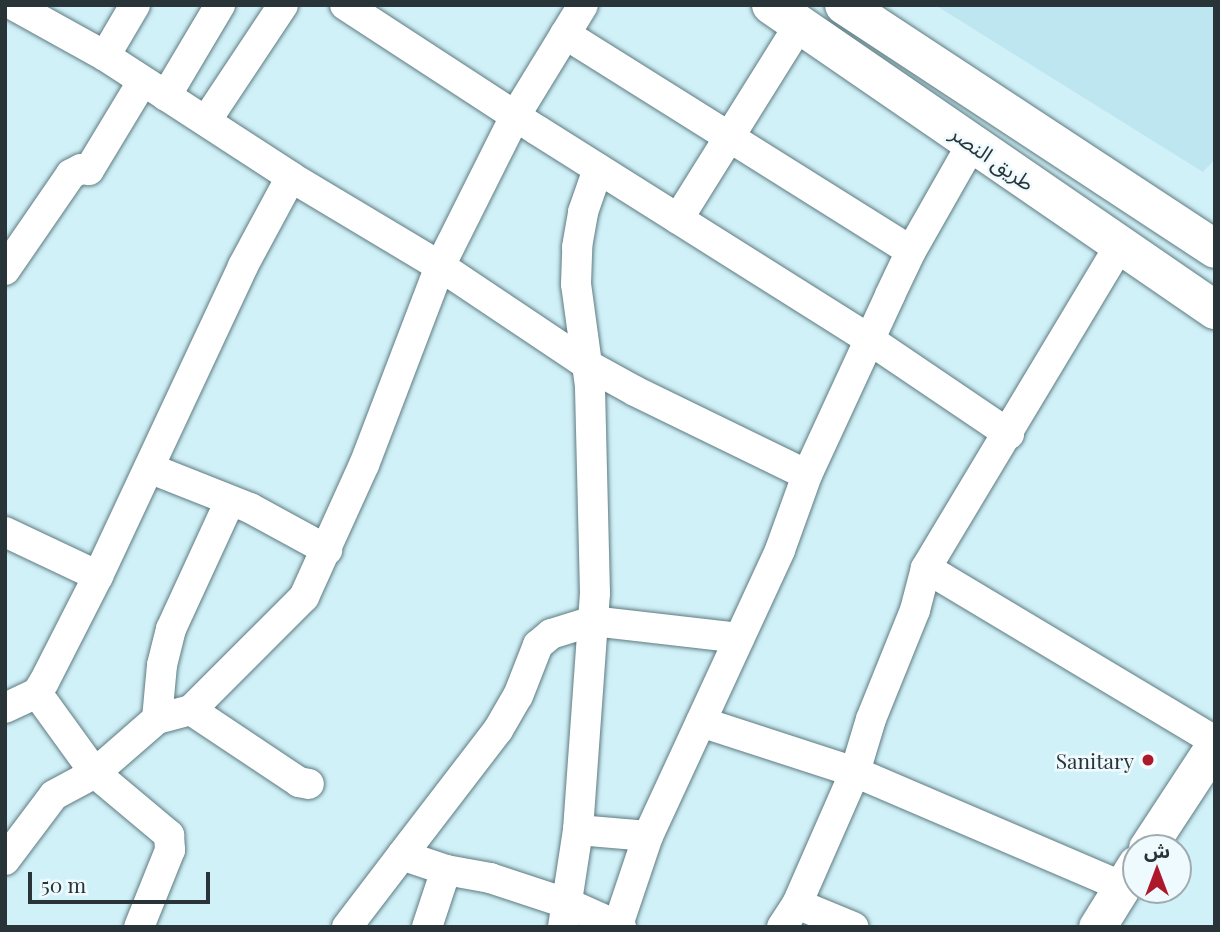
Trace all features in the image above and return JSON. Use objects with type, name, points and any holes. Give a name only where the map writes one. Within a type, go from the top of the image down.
[{"type":"main road","name":"طريق النصر","points":[[844,5],[1215,249]]},
{"type":"main road","name":"طريق النصر","points":[[785,15],[1215,310]]},
{"type":"street","points":[[13,5],[105,56],[291,177],[440,266],[588,365],[635,391],[807,475]]},
{"type":"street","points":[[105,56],[135,5]]},
{"type":"street","points":[[5,270],[71,174],[81,169],[89,170],[220,5]]},
{"type":"street","points":[[206,121],[283,5]]},
{"type":"street","points":[[345,5],[598,169],[870,340],[1009,434]]},
{"type":"street","points":[[5,860],[54,794],[95,773],[157,719],[191,710],[304,597],[364,466],[440,266],[515,116],[583,5]]},
{"type":"street","points":[[678,219],[729,138],[785,15]]},
{"type":"street","points":[[565,34],[911,251]]},
{"type":"street","points":[[402,855],[446,870],[490,878],[566,916],[619,926],[648,836],[780,550],[807,475],[911,251],[973,142]]},
{"type":"street","points":[[566,916],[578,830],[593,621],[588,365],[576,284],[577,247],[583,212],[598,169]]},
{"type":"street","points":[[5,708],[37,693],[98,576],[243,266],[291,177]]},
{"type":"street","points":[[853,927],[789,915],[855,772],[871,719],[915,610],[926,568],[991,458],[1009,434],[1120,245]]},
{"type":"street","points":[[149,468],[280,523],[327,550]]},
{"type":"street","points":[[157,719],[162,665],[170,629],[230,501]]},
{"type":"street","points":[[5,532],[98,576]]},
{"type":"street","points":[[926,568],[1215,743],[1156,834]]},
{"type":"street","points":[[346,927],[498,730],[518,696],[538,645],[551,634],[593,621],[739,638]]},
{"type":"street","points":[[37,693],[95,773],[169,835],[170,850],[139,927]]},
{"type":"street","points":[[191,710],[299,782],[309,784]]},
{"type":"street","points":[[701,722],[855,772],[1122,872]]},
{"type":"street","points":[[578,830],[648,836]]},
{"type":"street","points":[[427,927],[446,870]]},
{"type":"street","points":[[1097,927],[1122,886]]},
{"type":"shaded area","points":[[935,5],[1215,5],[1215,159],[1203,172]]},
{"type":"place","name":"Sanitary","points":[[1148,760]]}]
